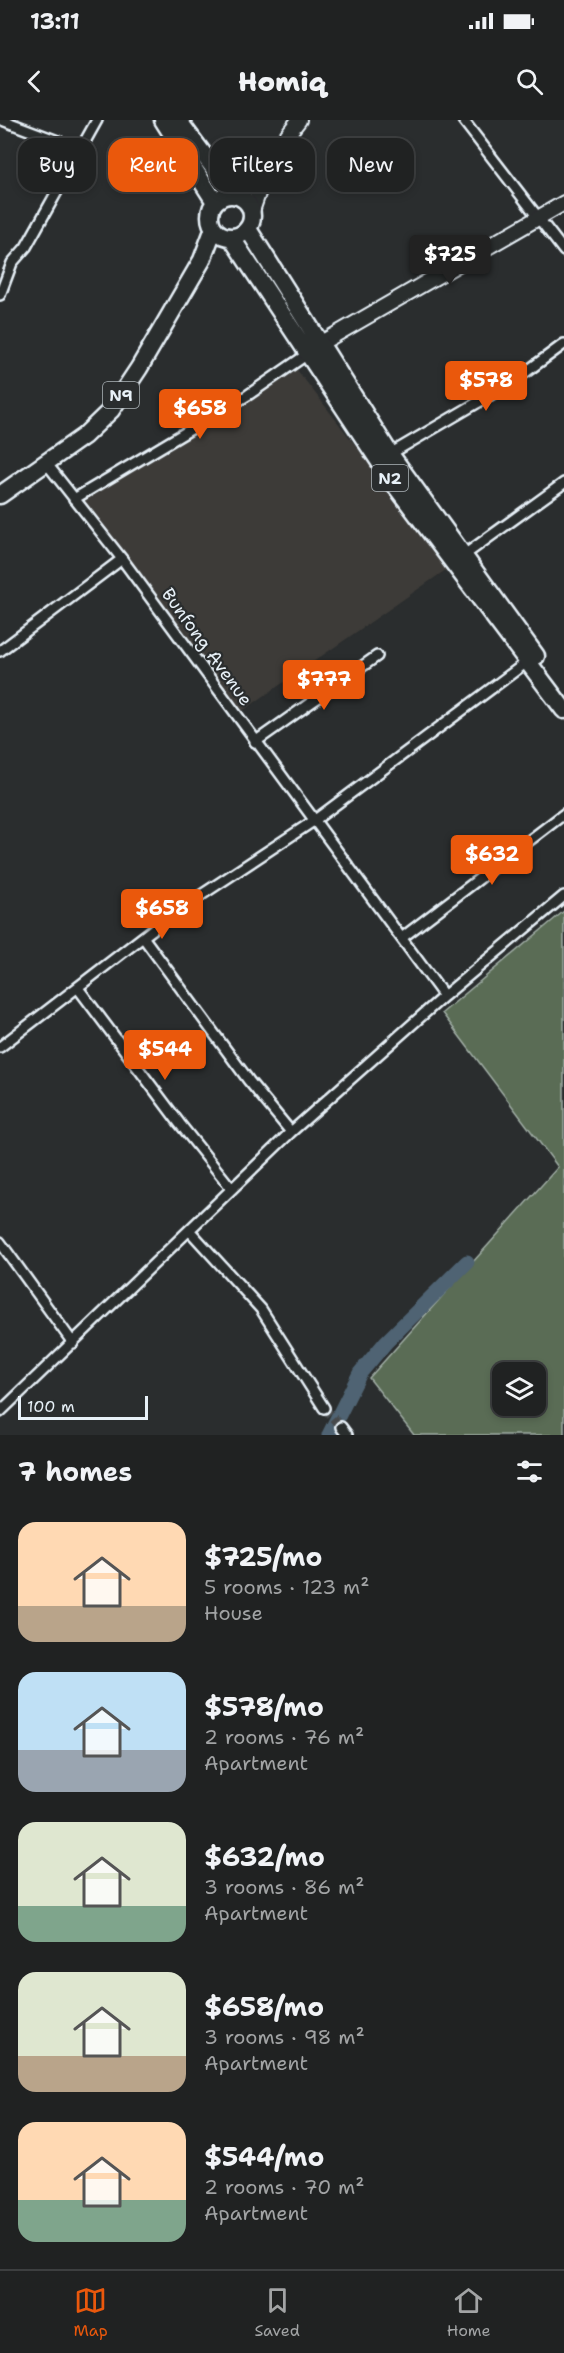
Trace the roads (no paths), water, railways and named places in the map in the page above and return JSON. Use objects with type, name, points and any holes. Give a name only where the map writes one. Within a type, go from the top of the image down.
[{"type":"highway","points":[[164,120],[215,202]]},
{"type":"highway","points":[[178,120],[236,195],[250,204],[252,211],[248,229],[223,234],[210,215],[215,202],[220,198],[236,195]]},
{"type":"highway","name":"N2","points":[[248,229],[395,485],[564,710]]},
{"type":"highway","name":"N9","points":[[0,495],[84,436],[111,410],[139,368],[202,260],[223,234]]},
{"type":"highway","name":"N2","points":[[223,234],[315,348],[564,692]]},
{"type":"main road","points":[[286,138],[299,120]]},
{"type":"main road","points":[[236,195],[239,192]]},
{"type":"main road","points":[[252,211],[258,192]]},
{"type":"main road","points":[[315,348],[564,203]]},
{"type":"street","points":[[2,120],[50,138]]},
{"type":"street","points":[[86,138],[97,120]]},
{"type":"street","points":[[463,120],[564,250]]},
{"type":"street","points":[[0,295],[12,263],[26,247],[56,192]]},
{"type":"street","points":[[390,454],[512,383],[564,344]]},
{"type":"street","points":[[74,499],[248,395],[315,348]]},
{"type":"street","name":"Bunfong Avenue","points":[[47,464],[122,559],[255,742],[403,937],[444,996]]},
{"type":"street","points":[[463,555],[564,483]]},
{"type":"street","points":[[0,651],[122,559]]},
{"type":"street","points":[[255,742],[377,656]]},
{"type":"street","points":[[0,1047],[203,892],[315,819],[527,662]]},
{"type":"street","points":[[403,937],[564,814]]},
{"type":"street","points":[[0,1412],[291,1132],[444,996],[564,896]]},
{"type":"street","points":[[143,937],[249,1081],[291,1132]]},
{"type":"street","points":[[78,988],[232,1189]]},
{"type":"street","points":[[189,1230],[261,1309],[324,1408]]},
{"type":"street","points":[[0,1242],[73,1342]]},
{"type":"street","points":[[340,1427],[347,1435]]},
{"type":"waterway","points":[[329,1435],[360,1373],[386,1342],[467,1262]]},
{"type":"tunnel","points":[[324,1408],[341,1427]]}]
